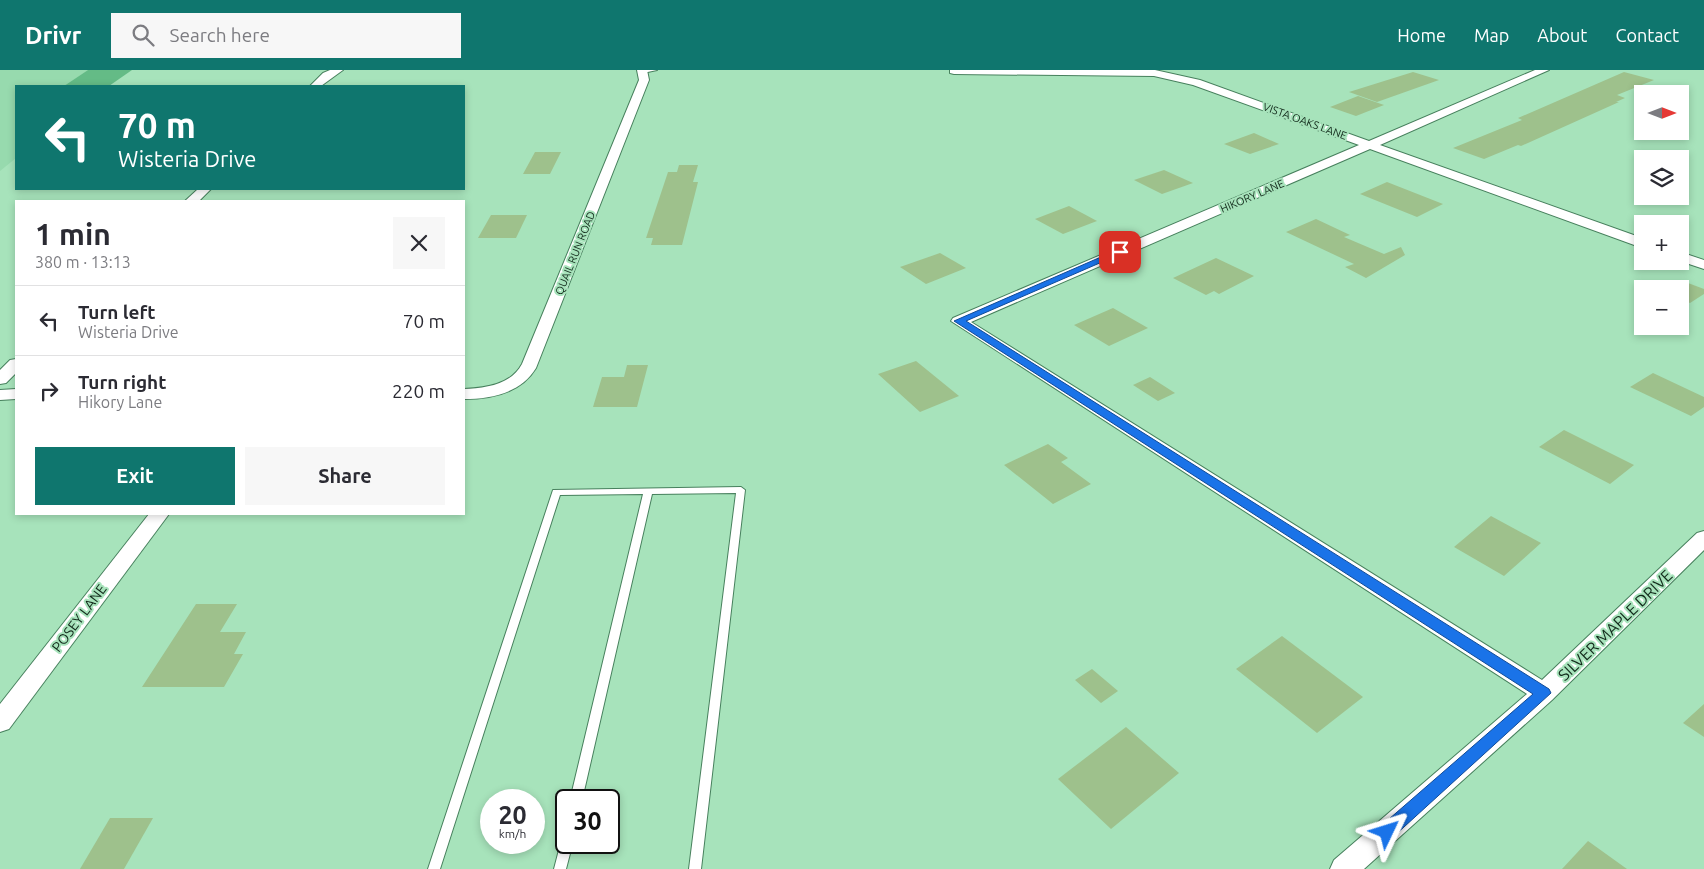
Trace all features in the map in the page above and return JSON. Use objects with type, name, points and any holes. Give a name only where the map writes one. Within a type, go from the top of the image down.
[{"type":"street","points":[[316,85],[326,75],[338,70]]},
{"type":"street","name":"HIKORY LANE","points":[[1544,70],[959,321],[1544,693]]},
{"type":"street","name":"QUAIL RUN ROAD","points":[[465,394],[491,390],[511,384],[524,375],[540,343],[646,71]]},
{"type":"street","name":"VISTA OAKS LANE","points":[[954,71],[1107,71],[1154,73],[1196,82],[1634,240]]},
{"type":"street","points":[[192,200],[204,190]]},
{"type":"street","points":[[1689,259],[1704,265]]},
{"type":"street","points":[[0,379],[15,365]]},
{"type":"street","points":[[0,394],[15,394]]},
{"type":"street","name":"POSEY LANE","points":[[0,722],[158,515]]},
{"type":"street","name":"SILVER MAPLE DRIVE","points":[[1344,869],[1544,693],[1704,538]]},
{"type":"lane","points":[[579,789],[648,490]]},
{"type":"lane","points":[[434,869],[556,492],[741,490],[695,869]]},
{"type":"lane","points":[[560,869],[563,854]]},
{"type":"shaded area","points":[[0,70],[88,70],[66,85],[15,85],[15,159],[0,171]]},
{"type":"shaded area","points":[[88,70],[132,70],[110,85],[66,85]]},
{"type":"building","points":[[1413,72],[1439,80],[1377,102],[1349,92]]},
{"type":"building","points":[[1624,72],[1654,80],[1642,85],[1634,85],[1634,88],[1617,95],[1625,98],[1616,102],[1619,102],[1521,146],[1518,145],[1484,159],[1453,148],[1522,120],[1518,118]]},
{"type":"building","points":[[1358,96],[1384,105],[1356,116],[1330,107]]},
{"type":"building","points":[[1254,133],[1279,144],[1250,154],[1224,144]]},
{"type":"building","points":[[535,152],[561,152],[550,174],[523,174]]},
{"type":"building","points":[[679,165],[698,165],[693,182],[698,182],[682,245],[651,245],[653,238],[646,238],[668,172],[677,172]]},
{"type":"building","points":[[1164,170],[1193,183],[1162,194],[1134,180]]},
{"type":"building","points":[[1387,182],[1443,204],[1417,217],[1360,194]]},
{"type":"building","points":[[1069,206],[1097,221],[1063,234],[1035,219]]},
{"type":"building","points":[[491,215],[527,215],[516,238],[478,238]]},
{"type":"building","points":[[1316,219],[1350,235],[1344,237],[1384,254],[1401,247],[1405,255],[1366,278],[1345,267],[1354,264],[1286,232]]},
{"type":"building","points":[[940,253],[966,268],[926,284],[900,267]]},
{"type":"building","points":[[1216,258],[1254,276],[1219,294],[1214,291],[1206,295],[1173,278]]},
{"type":"building","points":[[1689,283],[1704,289],[1704,294],[1690,303]]},
{"type":"building","points":[[1113,308],[1148,328],[1109,346],[1074,325]]},
{"type":"building","points":[[916,361],[959,396],[920,412],[878,374]]},
{"type":"building","points":[[627,365],[648,365],[637,407],[593,407],[602,377],[624,377]]},
{"type":"building","points":[[1653,373],[1704,397],[1704,407],[1691,416],[1630,387]]},
{"type":"building","points":[[1150,377],[1175,393],[1158,401],[1133,385]]},
{"type":"building","points":[[1564,430],[1634,465],[1610,484],[1539,447]]},
{"type":"building","points":[[1048,444],[1068,458],[1061,462],[1091,484],[1053,504],[1004,465]]},
{"type":"building","points":[[1491,516],[1541,543],[1504,576],[1454,547]]},
{"type":"building","points":[[196,604],[237,604],[220,632],[246,632],[234,654],[243,654],[224,687],[142,687]]},
{"type":"building","points":[[1282,636],[1363,697],[1317,733],[1236,669]]},
{"type":"building","points":[[1092,669],[1118,691],[1101,703],[1075,680]]},
{"type":"building","points":[[1704,704],[1704,737],[1683,723]]},
{"type":"building","points":[[1126,727],[1179,773],[1111,829],[1058,779]]},
{"type":"building","points":[[110,818],[153,818],[124,869],[80,869]]},
{"type":"building","points":[[1588,841],[1627,869],[1562,869]]},
{"type":"route","points":[[1120,252],[959,321],[1544,693],[1387,832]]}]
